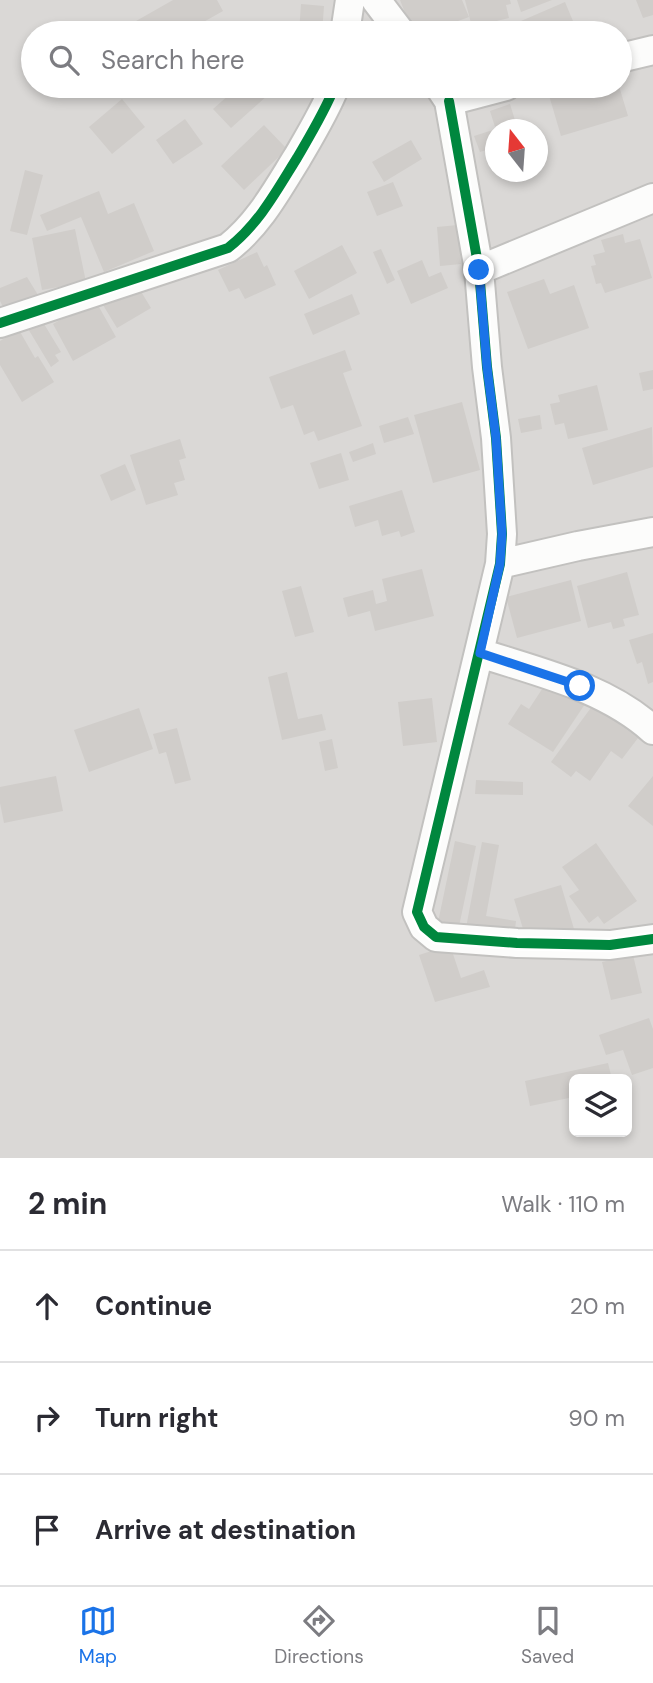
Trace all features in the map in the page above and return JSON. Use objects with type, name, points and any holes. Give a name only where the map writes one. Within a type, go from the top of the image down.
[{"type":"street","points":[[347,21],[350,0]]},
{"type":"street","points":[[376,0],[392,21]]},
{"type":"street","points":[[632,55],[653,50]]},
{"type":"street","points":[[0,323],[228,248],[244,236],[262,215],[330,98]]},
{"type":"street","points":[[445,98],[479,270],[496,438],[502,534],[500,564],[480,653],[417,912],[424,927],[436,937],[517,943],[610,945],[653,939]]},
{"type":"street","points":[[479,270],[653,198]]},
{"type":"street","points":[[500,564],[653,532]]},
{"type":"street","points":[[480,653],[606,697],[653,730]]},
{"type":"shaded area","points":[[0,0],[653,0],[653,1158],[0,1158]]},
{"type":"building","points":[[173,0],[217,0],[223,11],[205,21],[136,21]]},
{"type":"building","points":[[400,0],[462,0],[469,17],[458,21],[408,21]]},
{"type":"building","points":[[465,0],[510,0],[511,4],[506,5],[509,18],[470,21]]},
{"type":"building","points":[[517,0],[552,0],[521,12]]},
{"type":"building","points":[[636,0],[653,0],[653,15],[643,18]]},
{"type":"building","points":[[565,2],[573,21],[521,21]]},
{"type":"building","points":[[301,4],[324,6],[323,21],[300,21]]},
{"type":"building","points":[[225,98],[265,98],[231,128],[213,109]]},
{"type":"building","points":[[550,98],[623,98],[628,116],[561,136]]},
{"type":"building","points":[[122,99],[145,127],[112,154],[89,127]]},
{"type":"building","points":[[510,104],[515,119],[493,119],[490,111]]},
{"type":"building","points":[[185,119],[203,144],[173,164],[156,140]]},
{"type":"building","points":[[264,125],[287,149],[244,190],[221,166]]},
{"type":"building","points":[[485,132],[485,150],[480,152],[474,136]]},
{"type":"building","points":[[411,140],[422,159],[384,182],[372,162]]},
{"type":"building","points":[[25,170],[43,175],[27,235],[10,231]]},
{"type":"building","points":[[393,182],[403,206],[377,216],[367,192]]},
{"type":"building","points":[[99,191],[108,214],[134,203],[154,251],[104,272],[81,217],[47,231],[40,215]]},
{"type":"building","points":[[458,225],[461,264],[440,266],[437,227]]},
{"type":"building","points":[[75,229],[86,282],[42,290],[32,238]]},
{"type":"building","points":[[623,234],[625,243],[640,239],[652,278],[605,293],[601,283],[596,284],[591,266],[596,265],[593,255],[605,252],[601,240]]},
{"type":"building","points":[[342,245],[357,273],[309,299],[294,271]]},
{"type":"building","points":[[381,249],[395,280],[387,284],[373,252]]},
{"type":"building","points":[[257,252],[264,267],[267,265],[276,285],[245,299],[239,288],[229,292],[218,270]]},
{"type":"building","points":[[422,260],[429,277],[441,272],[448,288],[411,304],[397,271]]},
{"type":"building","points":[[27,277],[38,295],[4,309],[0,301],[0,288]]},
{"type":"building","points":[[544,279],[550,294],[574,285],[589,328],[528,349],[507,292]]},
{"type":"building","points":[[137,285],[151,308],[117,328],[103,305]]},
{"type":"building","points":[[352,294],[360,314],[313,335],[304,314]]},
{"type":"building","points":[[95,300],[116,337],[73,361],[53,324]]},
{"type":"building","points":[[41,319],[61,352],[55,355],[59,361],[51,367],[27,327]]},
{"type":"building","points":[[19,330],[35,358],[38,356],[54,382],[22,402],[0,365],[0,341]]},
{"type":"building","points":[[345,350],[352,370],[343,373],[362,426],[318,441],[314,431],[304,435],[293,405],[281,409],[269,377]]},
{"type":"building","points":[[653,370],[653,389],[643,391],[639,373]]},
{"type":"building","points":[[597,385],[608,430],[568,439],[564,423],[555,425],[550,404],[560,402],[558,395]]},
{"type":"building","points":[[462,402],[480,470],[433,483],[414,415]]},
{"type":"building","points":[[540,415],[542,429],[521,433],[518,419]]},
{"type":"building","points":[[408,417],[414,434],[384,443],[379,426]]},
{"type":"building","points":[[652,427],[653,467],[593,485],[582,448]]},
{"type":"building","points":[[180,439],[186,458],[179,460],[185,480],[174,483],[178,495],[146,505],[130,455]]},
{"type":"building","points":[[373,443],[376,454],[353,462],[349,452]]},
{"type":"building","points":[[341,453],[349,480],[319,489],[310,463]]},
{"type":"building","points":[[125,464],[136,490],[111,501],[100,475]]},
{"type":"building","points":[[402,490],[415,532],[401,537],[399,531],[382,536],[378,520],[355,527],[349,506]]},
{"type":"building","points":[[422,569],[434,616],[375,631],[370,611],[348,617],[343,598],[373,590],[376,604],[387,601],[382,579]]},
{"type":"building","points":[[627,572],[639,615],[623,619],[625,626],[613,629],[611,622],[588,628],[577,586]]},
{"type":"building","points":[[571,580],[581,621],[517,638],[506,597]]},
{"type":"building","points":[[301,586],[314,632],[295,637],[282,591]]},
{"type":"building","points":[[653,633],[653,682],[648,684],[642,662],[637,664],[629,640]]},
{"type":"building","points":[[287,672],[298,719],[322,714],[326,730],[282,740],[268,677]]},
{"type":"building","points":[[550,677],[587,701],[553,752],[508,724],[521,704],[529,709]]},
{"type":"building","points":[[432,698],[437,742],[403,746],[398,702]]},
{"type":"building","points":[[593,705],[638,738],[622,759],[611,751],[590,781],[576,771],[571,777],[551,762]]},
{"type":"building","points":[[139,708],[153,749],[89,772],[74,730]]},
{"type":"building","points":[[177,728],[191,780],[175,784],[166,752],[159,754],[153,734]]},
{"type":"building","points":[[332,739],[338,768],[325,771],[319,742]]},
{"type":"building","points":[[56,776],[63,811],[4,823],[0,787]]},
{"type":"building","points":[[653,776],[653,826],[628,806]]},
{"type":"building","points":[[476,780],[523,782],[523,795],[475,794]]},
{"type":"building","points":[[455,841],[476,846],[458,931],[437,927]]},
{"type":"building","points":[[482,842],[499,845],[486,916],[516,921],[514,937],[466,928]]},
{"type":"building","points":[[596,843],[637,901],[604,924],[598,916],[589,923],[569,896],[579,890],[562,867]]},
{"type":"building","points":[[561,885],[574,929],[527,942],[514,899]]},
{"type":"building","points":[[450,945],[461,978],[484,970],[490,987],[435,1002],[419,955]]},
{"type":"building","points":[[633,955],[642,993],[611,1000],[602,962]]},
{"type":"building","points":[[649,1018],[653,1029],[653,1068],[632,1075],[623,1050],[606,1055],[599,1035]]},
{"type":"building","points":[[608,1063],[611,1074],[569,1074],[569,1098],[530,1106],[525,1081]]},
{"type":"cycle path","points":[[0,323],[228,248],[249,228],[275,194],[330,98]]},
{"type":"cycle path","points":[[449,101],[479,270],[496,438],[502,534],[500,564],[417,912],[424,927],[436,937],[517,943],[610,945],[653,939]]},
{"type":"route","points":[[479,270],[496,438],[502,534],[500,564],[480,653],[580,686]]}]
